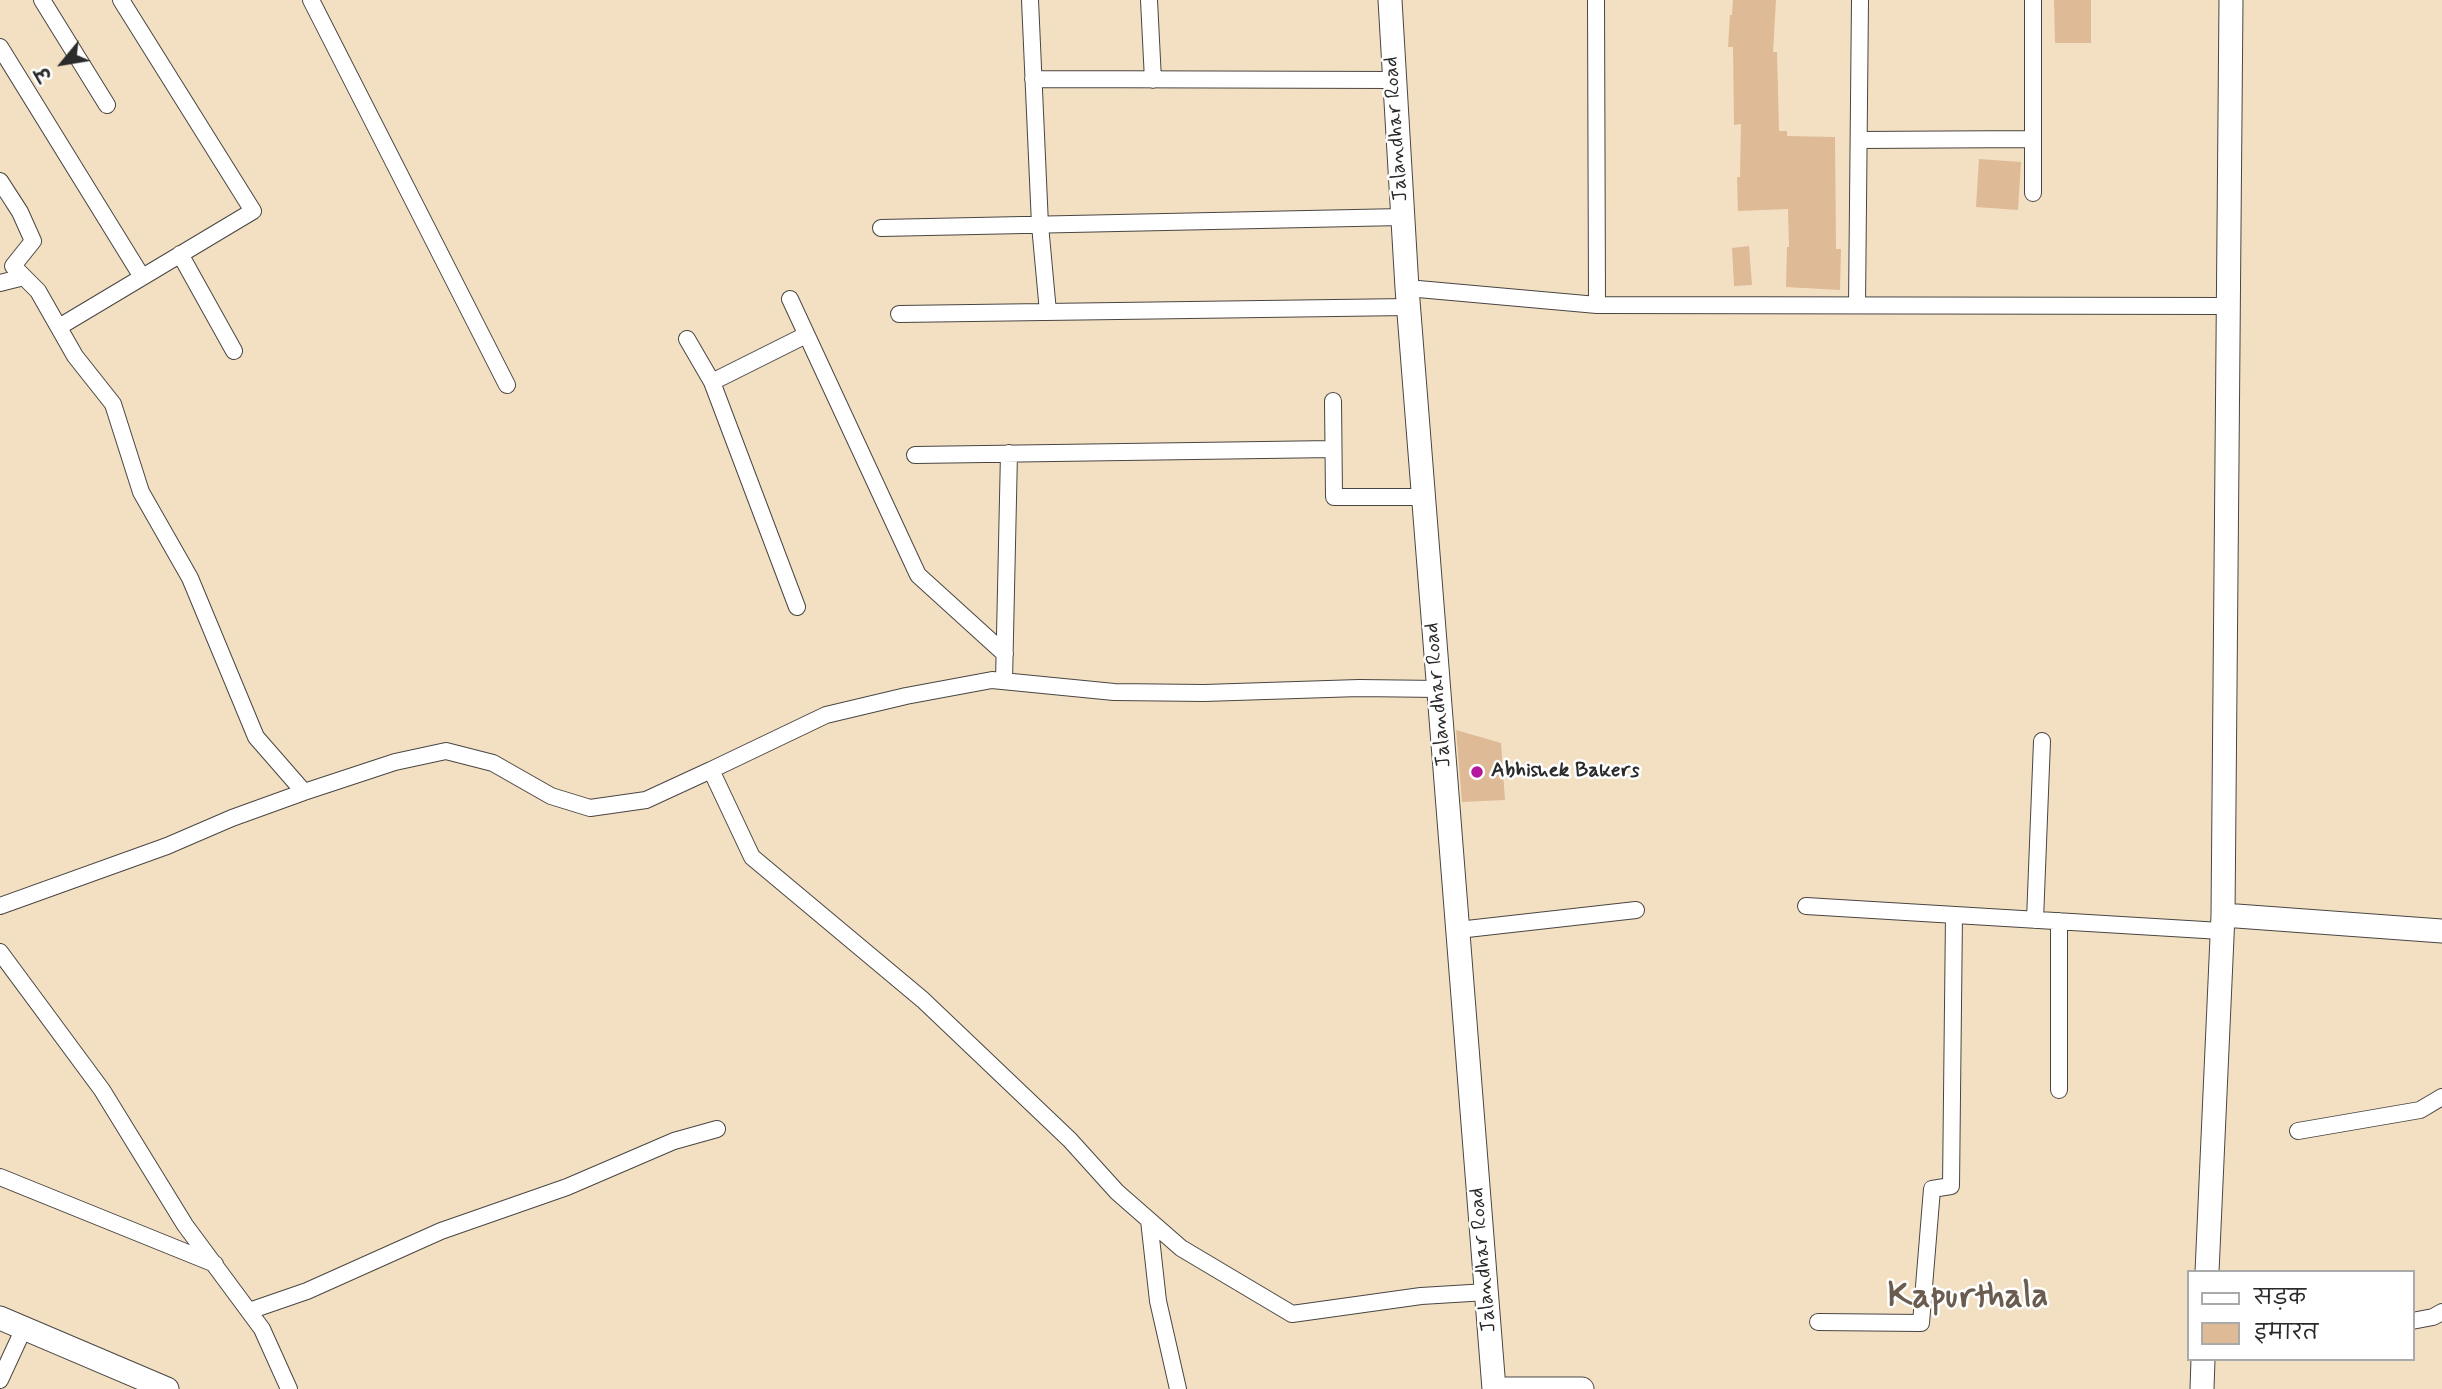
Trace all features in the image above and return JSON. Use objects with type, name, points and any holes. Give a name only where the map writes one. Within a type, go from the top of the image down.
[{"type":"main road","name":"Jalandhar Road","points":[[1390,0],[1408,298],[1494,1389]]},
{"type":"main road","points":[[2207,1270],[2222,923],[2231,0]]},
{"type":"main road","points":[[2222,923],[2442,931]]},
{"type":"main road","points":[[0,1318],[167,1389]]},
{"type":"main road","points":[[2202,1389],[2203,1361]]},
{"type":"main road","points":[[1494,1389],[1582,1389]]},
{"type":"street","points":[[42,0],[107,105]]},
{"type":"street","points":[[59,327],[253,211],[121,0]]},
{"type":"street","points":[[311,0],[508,385]]},
{"type":"street","points":[[1030,0],[1040,225],[1048,312]]},
{"type":"street","points":[[1149,0],[1153,80]]},
{"type":"street","points":[[1596,0],[1597,305]]},
{"type":"street","points":[[1857,305],[1860,0]]},
{"type":"street","points":[[2033,0],[2033,193]]},
{"type":"street","points":[[0,47],[142,277]]},
{"type":"street","points":[[1033,79],[1394,80]]},
{"type":"street","points":[[1859,140],[2033,139]]},
{"type":"street","points":[[0,181],[20,212],[33,241],[13,266],[38,291],[75,356],[113,404],[141,492],[190,578],[256,737],[304,792]]},
{"type":"street","points":[[881,228],[1402,217]]},
{"type":"street","points":[[180,254],[234,351]]},
{"type":"street","points":[[0,283],[24,277]]},
{"type":"street","points":[[899,314],[1048,312],[1408,298],[1597,305],[2227,306]]},
{"type":"street","points":[[790,299],[918,575],[1005,654]]},
{"type":"street","points":[[712,382],[806,335]]},
{"type":"street","points":[[687,340],[712,382],[797,607]]},
{"type":"street","points":[[1333,401],[1334,498],[1424,497]]},
{"type":"street","points":[[915,455],[1334,449]]},
{"type":"street","points":[[1004,681],[1009,453]]},
{"type":"street","points":[[0,906],[167,846],[232,818],[304,792],[394,762],[446,751],[493,764],[551,796],[590,808],[646,800],[826,715],[992,680],[1114,692],[1439,689]]},
{"type":"street","points":[[2035,920],[2042,741]]},
{"type":"street","points":[[711,770],[751,857],[923,1000],[1044,1114],[1117,1192],[1181,1248],[1292,1314],[1421,1296],[1487,1292]]},
{"type":"street","points":[[1806,906],[2059,921],[2222,923]]},
{"type":"street","points":[[1458,930],[1636,910]]},
{"type":"street","points":[[1818,1322],[1921,1324],[1932,1189],[1951,1186],[1954,915]]},
{"type":"street","points":[[2059,921],[2059,1090]]},
{"type":"street","points":[[0,952],[102,1090],[186,1225],[262,1329],[289,1389]]},
{"type":"street","points":[[2298,1131],[2420,1110],[2442,1097]]},
{"type":"street","points":[[249,1311],[307,1291],[441,1231],[567,1187],[674,1141],[717,1129]]},
{"type":"street","points":[[0,1177],[215,1265]]},
{"type":"street","points":[[1149,1220],[1158,1301],[1178,1389]]},
{"type":"street","points":[[2414,1321],[2434,1317],[2442,1312]]},
{"type":"street","points":[[0,1380],[24,1328]]},
{"type":"building","points":[[1733,0],[1776,0],[1773,52],[1777,52],[1779,131],[1787,131],[1787,136],[1835,137],[1836,249],[1841,249],[1840,290],[1786,287],[1788,209],[1738,211],[1737,177],[1740,177],[1741,124],[1734,125],[1733,47],[1728,47]]},
{"type":"building","points":[[2054,0],[2091,0],[2091,43],[2055,43]]},
{"type":"building","points":[[1979,159],[2021,162],[2018,210],[1976,207]]},
{"type":"building","points":[[1749,246],[1752,285],[1734,286],[1732,248]]},
{"type":"building","name":"Abhishek Bakers","points":[[1456,730],[1501,743],[1505,800],[1462,802]]},
{"type":"place","name":"Abhishek Bakers","points":[[1477,772]]},
{"type":"district","name":"Kapurthala","points":[[1968,1299]]}]
